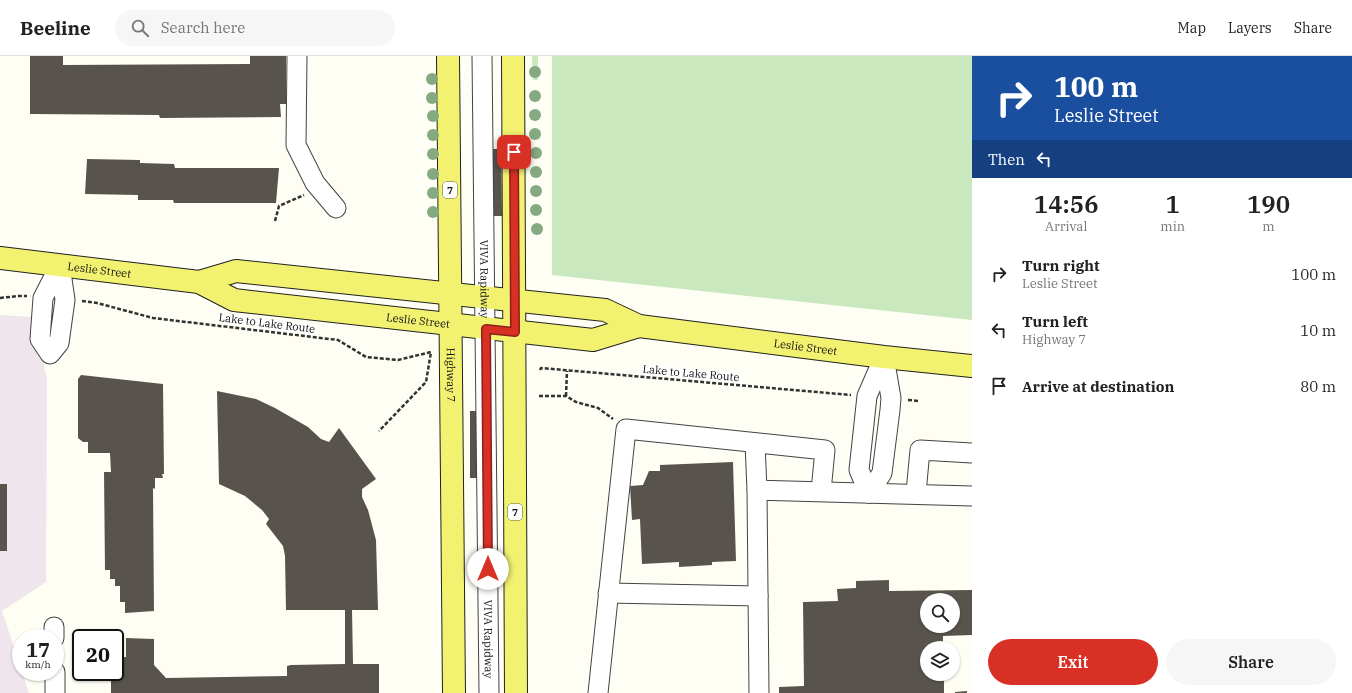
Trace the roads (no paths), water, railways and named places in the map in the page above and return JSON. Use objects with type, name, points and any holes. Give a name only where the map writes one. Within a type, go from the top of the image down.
[{"type":"main road","name":"Highway 7","points":[[448,56],[454,693]]},
{"type":"main road","name":"7","points":[[513,56],[516,693]]},
{"type":"main road","name":"Leslie Street","points":[[0,258],[199,282],[234,300],[486,329],[593,340],[640,326]]},
{"type":"main road","name":"Leslie Street","points":[[199,282],[236,271],[515,300],[605,310],[640,326],[884,357],[972,366]]},
{"type":"street","points":[[297,56],[296,145],[320,189],[336,208]]},
{"type":"street","name":"VIVA Rapidway","points":[[482,56],[489,693]]},
{"type":"street","points":[[869,493],[859,470],[866,403],[867,396],[884,357]]},
{"type":"street","points":[[598,693],[626,429],[825,450],[821,491]]},
{"type":"street","points":[[755,443],[760,693]]},
{"type":"street","points":[[916,493],[920,450],[972,453]]},
{"type":"street","points":[[757,490],[916,493],[972,496]]},
{"type":"street","points":[[608,593],[758,596]]},
{"type":"street","points":[[54,681],[55,693]]}]
